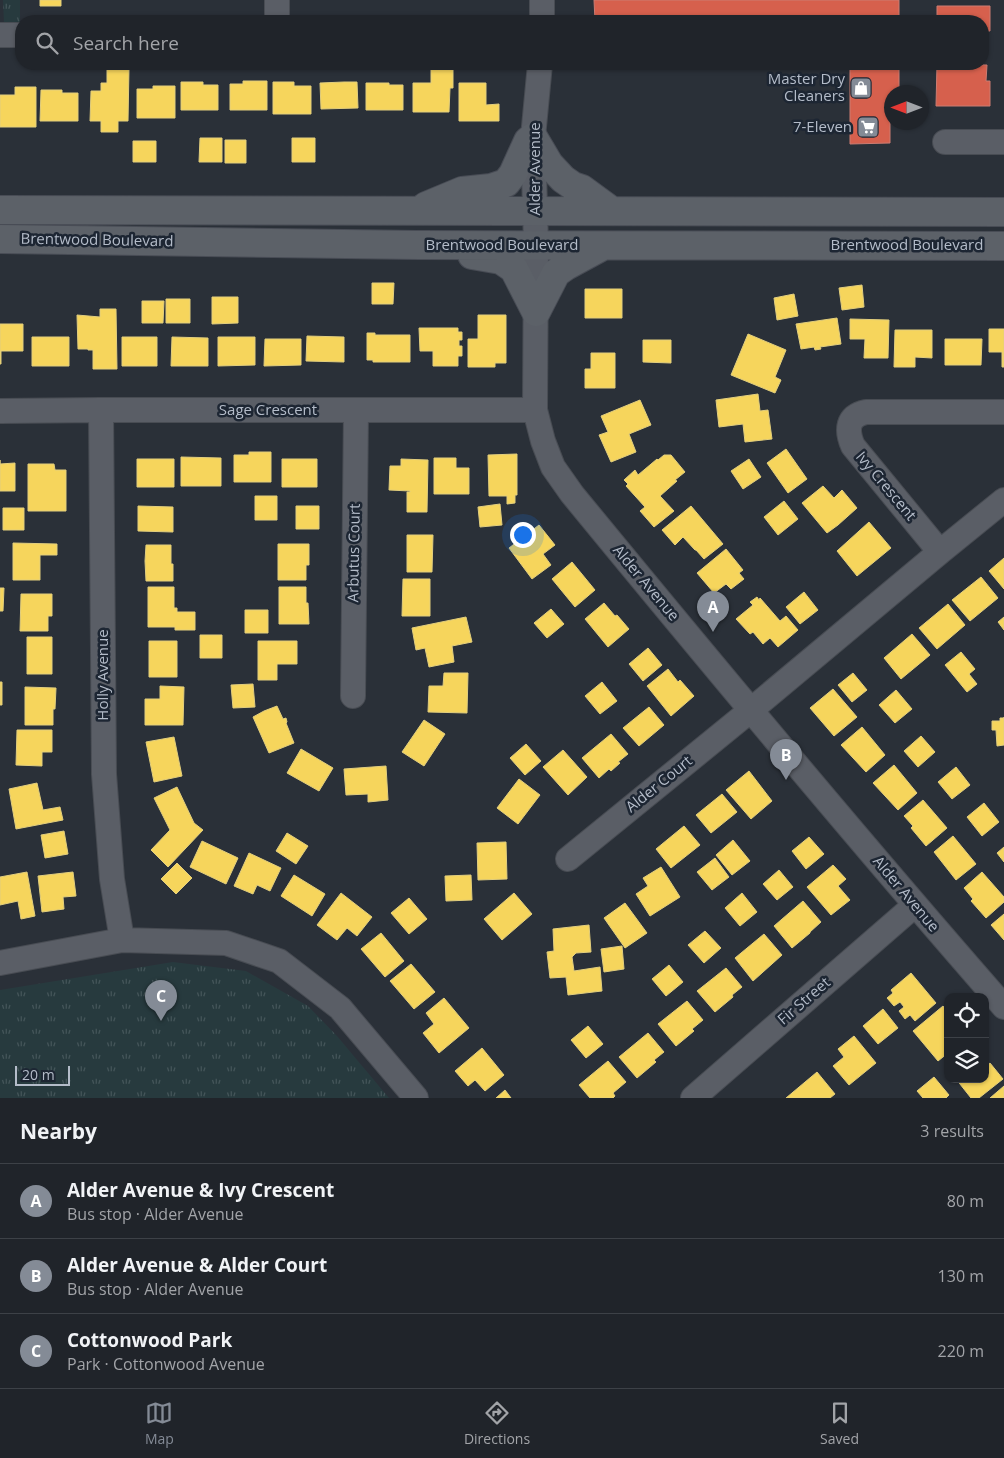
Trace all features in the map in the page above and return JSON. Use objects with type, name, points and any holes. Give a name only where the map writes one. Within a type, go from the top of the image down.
[{"type":"main road","points":[[412,211],[462,191],[491,188],[506,183],[513,174],[528,141],[533,137],[549,164],[562,179],[582,189],[612,211]]},
{"type":"main road","name":"Brentwood Boulevard","points":[[0,210],[1004,212]]},
{"type":"main road","name":"Brentwood Boulevard","points":[[0,239],[417,245],[1004,246]]},
{"type":"main road","points":[[417,245],[501,260],[514,270],[536,312]]},
{"type":"main road","points":[[536,312],[556,273],[605,245]]},
{"type":"street","points":[[276,15],[277,0]]},
{"type":"street","points":[[542,0],[542,15]]},
{"type":"street","points":[[0,35],[15,35]]},
{"type":"street","name":"Alder Avenue","points":[[539,70],[533,137],[536,245],[535,410],[543,441],[553,467],[572,494],[751,710],[915,905],[1004,1007]]},
{"type":"street","points":[[945,142],[1004,142]]},
{"type":"street","name":"Holly Avenue","points":[[101,410],[104,774],[112,879],[122,940]]},
{"type":"street","name":"Arbutus Court","points":[[353,696],[356,410]]},
{"type":"street","name":"Sage Crescent","points":[[0,411],[535,410]]},
{"type":"street","name":"Ivy Crescent","points":[[940,552],[853,446],[849,437],[851,420],[858,414],[866,412],[1004,412]]},
{"type":"street","points":[[751,710],[1004,500]]},
{"type":"street","name":"Alder Court","points":[[568,859],[751,710]]},
{"type":"street","name":"Fir Street","points":[[692,1098],[915,905]]},
{"type":"street","points":[[0,964],[122,940],[226,943],[279,961],[340,1008],[416,1098]]},
{"type":"green space","points":[[3,0],[20,0],[20,15],[15,15],[15,23],[4,23]]},
{"type":"green space","points":[[173,962],[246,971],[308,1006],[337,1036],[389,1098],[0,1098],[0,990]]},
{"type":"building: Homes","points":[[40,0],[61,0],[61,6],[40,6]]},
{"type":"building: Homes","points":[[107,70],[129,70],[128,121],[118,121],[118,132],[101,132],[101,121],[90,121],[91,91],[101,91],[101,83],[107,83]]},
{"type":"building: Homes","points":[[431,70],[453,70],[453,88],[450,88],[449,112],[413,112],[413,83],[431,83]]},
{"type":"building: Homes","points":[[243,81],[267,81],[267,110],[230,110],[230,84],[243,84]]},
{"type":"building: Homes","points":[[181,82],[203,82],[203,85],[218,85],[218,110],[181,110]]},
{"type":"building: Homes","points":[[273,82],[294,82],[294,86],[311,86],[311,114],[273,114]]},
{"type":"building: Homes","points":[[357,82],[358,108],[321,109],[320,83]]},
{"type":"building: Homes","points":[[366,83],[403,85],[403,110],[366,110]]},
{"type":"building: Homes","points":[[459,83],[486,83],[486,105],[499,104],[499,121],[459,121]]},
{"type":"building: Homes","points":[[153,86],[175,86],[175,118],[137,118],[137,89],[153,89]]},
{"type":"building: Homes","points":[[15,87],[36,87],[36,127],[0,127],[0,95],[15,95]]},
{"type":"building: Homes","points":[[41,90],[62,90],[62,93],[78,93],[78,121],[40,121]]},
{"type":"building: Homes","points":[[200,138],[222,138],[222,162],[199,162]]},
{"type":"building: Homes","points":[[292,138],[315,138],[315,162],[292,162]]},
{"type":"building: Homes","points":[[225,140],[246,140],[246,163],[225,163]]},
{"type":"building: Homes","points":[[133,141],[156,141],[156,162],[133,162]]},
{"type":"building: Homes","points":[[372,283],[394,283],[393,304],[372,304]]},
{"type":"building: Homes","points":[[862,285],[864,307],[842,310],[839,288]]},
{"type":"building: Homes","points":[[585,289],[622,289],[622,318],[585,318]]},
{"type":"building: Homes","points":[[794,294],[798,316],[777,320],[774,298]]},
{"type":"building: Homes","points":[[212,297],[238,297],[238,323],[212,324]]},
{"type":"building: Homes","points":[[166,299],[190,299],[190,323],[166,323]]},
{"type":"building: Homes","points":[[142,301],[164,301],[163,323],[142,323]]},
{"type":"building: Homes","points":[[100,309],[116,309],[117,369],[93,369],[93,350],[78,349],[77,315],[100,317]]},
{"type":"building: Homes","points":[[478,315],[506,315],[506,363],[495,363],[495,367],[468,367],[468,339],[478,339]]},
{"type":"building: Homes","points":[[837,318],[841,344],[820,347],[821,349],[815,350],[814,347],[801,349],[796,324]]},
{"type":"building: Homes","points":[[850,319],[889,320],[888,358],[864,358],[865,339],[850,339]]},
{"type":"building: Homes","points":[[0,324],[23,324],[23,351],[1,351],[1,364],[0,364]]},
{"type":"building: Homes","points":[[419,328],[458,328],[458,332],[462,332],[462,340],[459,340],[459,346],[462,346],[462,356],[458,356],[458,366],[433,366],[433,351],[420,351]]},
{"type":"building: Homes","points":[[989,329],[1004,329],[1004,367],[1002,367],[1002,352],[989,352]]},
{"type":"building: Homes","points":[[895,330],[932,330],[932,358],[915,357],[915,367],[894,367]]},
{"type":"building: Homes","points":[[367,333],[375,333],[375,335],[410,335],[410,362],[373,362],[373,360],[367,360]]},
{"type":"building: Homes","points":[[748,334],[786,350],[775,377],[781,380],[775,393],[731,375]]},
{"type":"building: Homes","points":[[307,336],[344,337],[344,362],[306,361]]},
{"type":"building: Homes","points":[[32,337],[69,337],[69,366],[32,366]]},
{"type":"building: Homes","points":[[122,337],[157,337],[157,366],[122,366]]},
{"type":"building: Homes","points":[[172,337],[208,338],[208,366],[171,366]]},
{"type":"building: Homes","points":[[218,337],[255,337],[255,365],[218,366]]},
{"type":"building: Homes","points":[[265,339],[301,339],[301,365],[264,366]]},
{"type":"building: Homes","points":[[945,339],[982,339],[981,365],[945,365]]},
{"type":"building: Homes","points":[[643,340],[671,340],[671,363],[643,362]]},
{"type":"building: Homes","points":[[591,353],[615,353],[615,388],[585,388],[585,369],[591,369]]},
{"type":"building: Homes","points":[[758,394],[760,411],[768,410],[772,439],[745,442],[743,424],[719,427],[716,400]]},
{"type":"building: Homes","points":[[640,400],[651,425],[629,434],[636,452],[611,462],[599,435],[608,432],[601,416]]},
{"type":"building: Homes","points":[[786,449],[807,479],[788,493],[767,463]]},
{"type":"building: Homes","points":[[249,452],[271,452],[271,482],[234,482],[234,455],[249,455]]},
{"type":"building: Homes","points":[[517,454],[517,495],[515,495],[515,503],[507,504],[507,496],[489,496],[488,455]]},
{"type":"building: Homes","points":[[664,455],[671,455],[685,472],[660,496],[674,511],[654,527],[640,511],[645,507],[626,486],[628,484],[624,480],[635,470],[638,475]]},
{"type":"building: Homes","points":[[181,457],[221,458],[221,486],[181,486]]},
{"type":"building: Homes","points":[[434,458],[456,458],[456,468],[469,468],[469,494],[434,494]]},
{"type":"building: Homes","points":[[137,459],[174,459],[174,487],[137,487]]},
{"type":"building: Homes","points":[[282,459],[317,459],[317,487],[282,487]]},
{"type":"building: Homes","points":[[401,459],[428,460],[427,512],[407,512],[407,492],[410,491],[389,490],[390,466],[401,466]]},
{"type":"building: Homes","points":[[749,459],[761,477],[743,489],[731,471]]},
{"type":"building: Homes","points":[[15,463],[15,491],[0,491],[0,464]]},
{"type":"building: Homes","points":[[28,464],[54,464],[55,470],[66,470],[66,511],[28,511]]},
{"type":"building: Homes","points":[[823,486],[834,498],[842,490],[857,508],[827,533],[802,503]]},
{"type":"building: Homes","points":[[255,496],[277,496],[277,520],[255,520]]},
{"type":"building: Homes","points":[[784,501],[798,519],[778,535],[764,517]]},
{"type":"building: Homes","points":[[500,504],[502,525],[480,527],[478,507]]},
{"type":"building: Homes","points":[[138,506],[173,507],[173,532],[138,531]]},
{"type":"building: Homes","points":[[296,506],[319,506],[319,529],[296,529]]},
{"type":"building: Homes","points":[[691,506],[723,544],[704,559],[683,537],[675,545],[662,530]]},
{"type":"building: Homes","points":[[3,508],[24,508],[24,530],[3,530]]},
{"type":"building: Homes","points":[[869,522],[891,548],[857,576],[837,551]]},
{"type":"building: Homes","points":[[539,525],[555,545],[543,554],[551,565],[532,579],[509,548]]},
{"type":"building: Homes","points":[[407,535],[433,535],[432,572],[407,572]]},
{"type":"building: Homes","points":[[13,543],[57,544],[57,555],[40,555],[40,580],[13,580]]},
{"type":"building: Homes","points":[[278,544],[309,544],[309,565],[306,565],[306,580],[278,580]]},
{"type":"building: Homes","points":[[146,545],[171,545],[173,581],[146,581]]},
{"type":"building: Homes","points":[[726,549],[743,570],[739,573],[744,579],[731,589],[726,584],[714,593],[697,573]]},
{"type":"building: Homes","points":[[1004,558],[1004,589],[989,571]]},
{"type":"building: Homes","points":[[572,562],[595,590],[575,607],[552,579]]},
{"type":"building: Homes","points":[[981,577],[998,598],[970,621],[952,600]]},
{"type":"building: Homes","points":[[403,579],[430,579],[430,616],[402,616]]},
{"type":"building: Homes","points":[[148,587],[174,587],[174,608],[177,608],[177,612],[195,612],[195,630],[175,630],[175,627],[148,627]]},
{"type":"building: Homes","points":[[279,587],[306,587],[309,624],[279,624]]},
{"type":"building: Homes","points":[[0,588],[4,588],[3,611],[0,611]]},
{"type":"building: Homes","points":[[804,592],[818,610],[800,624],[786,607]]},
{"type":"building: Homes","points":[[21,594],[52,594],[52,616],[48,616],[48,631],[20,631]]},
{"type":"building: Homes","points":[[757,597],[780,621],[786,616],[798,630],[778,647],[770,638],[763,644],[753,632],[750,634],[736,619],[753,605],[750,602]]},
{"type":"building: Homes","points":[[604,603],[629,629],[608,647],[585,619]]},
{"type":"building: Homes","points":[[948,604],[965,625],[937,649],[919,628]]},
{"type":"building: Homes","points":[[551,609],[564,624],[547,638],[534,623]]},
{"type":"building: Homes","points":[[245,610],[268,610],[268,633],[245,633]]},
{"type":"building: Homes","points":[[466,617],[472,642],[452,646],[454,662],[429,667],[425,648],[416,650],[412,628]]},
{"type":"building: Homes","points":[[1004,617],[1004,630],[998,622]]},
{"type":"building: Homes","points":[[912,634],[930,655],[901,679],[884,658]]},
{"type":"building: Homes","points":[[200,635],[222,635],[222,658],[200,658]]},
{"type":"building: Homes","points":[[27,637],[52,637],[52,674],[27,674]]},
{"type":"building: Homes","points":[[149,641],[177,641],[177,677],[149,677]]},
{"type":"building: Homes","points":[[258,641],[297,641],[297,664],[277,664],[277,680],[258,680]]},
{"type":"building: Homes","points":[[648,648],[662,665],[643,681],[629,664]]},
{"type":"building: Homes","points":[[961,652],[975,669],[969,674],[977,684],[967,692],[945,665]]},
{"type":"building: Homes","points":[[668,669],[678,682],[680,680],[694,696],[671,716],[647,686]]},
{"type":"building: Homes","points":[[444,673],[468,673],[467,713],[428,712],[429,686],[443,686]]},
{"type":"building: Homes","points":[[853,673],[867,690],[852,702],[838,685]]},
{"type":"building: Homes","points":[[0,682],[2,682],[2,705],[0,705]]},
{"type":"building: Homes","points":[[602,682],[617,701],[600,714],[585,696]]},
{"type":"building: Homes","points":[[253,684],[255,707],[233,708],[231,685]]},
{"type":"building: Homes","points":[[160,686],[184,687],[183,725],[145,725],[145,699],[160,699]]},
{"type":"building: Homes","points":[[25,687],[56,688],[53,725],[25,725]]},
{"type":"building: Homes","points":[[833,689],[857,717],[834,736],[810,708]]},
{"type":"building: Homes","points":[[896,690],[912,709],[895,723],[879,705]]},
{"type":"building: Homes","points":[[277,706],[283,719],[286,718],[286,723],[294,743],[269,753],[253,717]]},
{"type":"building: Homes","points":[[649,707],[664,725],[639,746],[623,728]]},
{"type":"building: Homes","points":[[1000,718],[1004,718],[1004,745],[997,746],[996,730],[992,730],[992,721],[1000,721]]},
{"type":"building: Homes","points":[[424,720],[445,734],[424,766],[402,752]]},
{"type":"building: Homes","points":[[862,727],[885,755],[866,772],[841,745]]},
{"type":"building: Homes","points":[[17,730],[52,730],[52,752],[42,752],[42,766],[16,765]]},
{"type":"building: Homes","points":[[611,734],[628,754],[611,771],[609,769],[599,778],[582,758]]},
{"type":"building: Homes","points":[[921,736],[935,752],[918,767],[904,751]]},
{"type":"building: Homes","points":[[174,737],[182,776],[154,782],[146,742]]},
{"type":"building: Homes","points":[[526,744],[541,761],[525,775],[510,758]]},
{"type":"building: Homes","points":[[301,749],[333,768],[319,791],[287,773]]},
{"type":"building: Homes","points":[[563,750],[587,777],[568,795],[543,767]]},
{"type":"building: Homes","points":[[894,765],[917,793],[898,810],[873,783]]},
{"type":"building: Homes","points":[[386,766],[388,800],[368,802],[368,794],[346,795],[344,769]]},
{"type":"building: Homes","points":[[956,767],[970,785],[952,799],[938,782]]},
{"type":"building: Homes","points":[[749,771],[772,801],[751,819],[726,790]]},
{"type":"building: Homes","points":[[519,779],[540,795],[518,824],[497,808]]},
{"type":"building: Homes","points":[[37,783],[43,810],[60,807],[63,820],[16,829],[9,789]]},
{"type":"building: Homes","points":[[177,787],[194,823],[203,830],[168,867],[151,850],[170,830],[154,798]]},
{"type":"building: Homes","points":[[722,794],[737,812],[711,833],[696,815]]},
{"type":"building: Homes","points":[[923,800],[947,828],[926,846],[904,816]]},
{"type":"building: Homes","points":[[984,803],[999,822],[982,836],[967,817]]},
{"type":"building: Homes","points":[[684,826],[700,845],[671,868],[656,849]]},
{"type":"building: Homes","points":[[64,831],[68,854],[45,858],[41,835]]},
{"type":"building: Homes","points":[[287,833],[308,846],[296,864],[276,851]]},
{"type":"building: Homes","points":[[953,836],[976,864],[956,880],[934,852]]},
{"type":"building: Homes","points":[[809,837],[824,854],[806,869],[792,851]]},
{"type":"building: Homes","points":[[733,840],[750,861],[732,875],[716,855]]},
{"type":"building: Homes","points":[[202,841],[238,858],[226,884],[190,867]]},
{"type":"building: Homes","points":[[506,842],[507,879],[478,880],[477,843]]},
{"type":"building: Homes","points":[[1004,847],[1004,862],[997,853]]},
{"type":"building: Homes","points":[[249,853],[281,868],[270,891],[257,885],[253,894],[234,886]]},
{"type":"building: Homes","points":[[715,858],[729,877],[712,890],[697,872]]},
{"type":"building: Homes","points":[[177,863],[192,878],[176,894],[161,879]]},
{"type":"building: Homes","points":[[833,865],[846,879],[838,886],[850,900],[831,915],[807,887]]},
{"type":"building: Homes","points":[[661,867],[680,897],[650,916],[636,894],[648,886],[643,878]]},
{"type":"building: Homes","points":[[779,870],[793,887],[777,900],[763,884]]},
{"type":"building: Homes","points":[[27,872],[35,916],[21,919],[18,901],[0,905],[0,877]]},
{"type":"building: Homes","points":[[73,872],[76,896],[63,897],[64,909],[42,912],[38,876]]},
{"type":"building: Homes","points":[[982,872],[1004,897],[1004,902],[986,918],[971,901],[973,899],[964,888]]},
{"type":"building: Homes","points":[[294,875],[325,894],[312,916],[281,896]]},
{"type":"building: Homes","points":[[471,875],[472,900],[446,901],[445,876]]},
{"type":"building: Homes","points":[[341,893],[372,917],[357,936],[347,928],[337,940],[317,925]]},
{"type":"building: Homes","points":[[514,893],[532,914],[502,940],[484,919]]},
{"type":"building: Homes","points":[[742,893],[757,912],[740,926],[725,908]]},
{"type":"building: Homes","points":[[409,898],[427,919],[409,934],[391,913]]},
{"type":"building: Homes","points":[[803,901],[821,922],[792,948],[774,926]]},
{"type":"building: Homes","points":[[625,903],[647,933],[625,948],[604,918]]},
{"type":"building: Homes","points":[[1004,914],[1004,940],[991,925]]},
{"type":"building: Homes","points":[[589,925],[591,952],[576,953],[572,957],[574,971],[600,967],[602,991],[568,995],[566,977],[550,978],[547,952],[554,951],[553,929]]},
{"type":"building: Homes","points":[[705,931],[721,948],[704,963],[688,945]]},
{"type":"building: Homes","points":[[381,933],[404,961],[385,977],[361,949]]},
{"type":"building: Homes","points":[[764,934],[782,955],[753,981],[735,958]]},
{"type":"building: Homes","points":[[622,946],[624,969],[604,972],[601,949]]},
{"type":"building: Homes","points":[[411,964],[435,992],[414,1009],[390,981]]},
{"type":"building: Homes","points":[[669,965],[683,982],[666,996],[652,979]]},
{"type":"building: Homes","points":[[726,968],[742,987],[715,1012],[697,991]]},
{"type":"building: Homes","points":[[911,973],[936,1003],[915,1021],[910,1015],[905,1019],[899,1011],[904,1007],[900,1002],[894,1006],[887,998],[893,993],[891,990]]},
{"type":"building: Homes","points":[[444,998],[469,1028],[439,1053],[423,1033],[434,1024],[426,1013]]},
{"type":"building: Homes","points":[[687,1001],[703,1020],[692,1029],[694,1031],[676,1046],[658,1024]]},
{"type":"building: Homes","points":[[943,1006],[944,1056],[938,1061],[913,1031]]},
{"type":"building: Homes","points":[[883,1009],[898,1028],[878,1044],[863,1026]]},
{"type":"building: Homes","points":[[588,1026],[603,1044],[586,1058],[571,1040]]},
{"type":"building: Homes","points":[[648,1033],[664,1052],[654,1060],[656,1062],[637,1078],[619,1057]]},
{"type":"building: Homes","points":[[854,1036],[876,1063],[849,1085],[833,1066],[844,1057],[838,1049]]},
{"type":"building: Homes","points":[[482,1048],[504,1075],[485,1091],[475,1080],[468,1086],[455,1071]]},
{"type":"building: Homes","points":[[608,1061],[626,1082],[613,1093],[615,1096],[613,1098],[590,1098],[579,1085]]},
{"type":"building: Homes","points":[[989,1064],[1003,1079],[979,1098],[971,1098],[959,1083],[989,1083]]},
{"type":"building: Homes","points":[[817,1072],[835,1094],[830,1098],[786,1098]]},
{"type":"building: Homes","points":[[934,1077],[949,1095],[946,1098],[923,1098],[917,1091]]},
{"type":"building: Homes","points":[[1004,1086],[1004,1098],[990,1098]]},
{"type":"building: Homes","points":[[505,1090],[511,1098],[496,1098]]},
{"type":"building: Shops","points":[[594,0],[899,0],[899,15],[595,15]]},
{"type":"building: Shops","points":[[937,6],[990,6],[990,31],[989,15],[937,15]]},
{"type":"building: Shops","points":[[850,70],[899,70],[899,85],[884,85],[884,130],[890,130],[890,143],[850,144]]},
{"type":"building: Shops","points":[[937,70],[987,70],[986,81],[990,81],[990,106],[936,106]]},
{"type":"place","name":"Master Dry Cleaners","points":[[861,88]]},
{"type":"place","name":"7-Eleven","points":[[868,127]]},
{"type":"place","name":"Alder Avenue & Ivy Crescent","points":[[713,632]]},
{"type":"place","name":"Alder Avenue & Alder Court","points":[[786,780]]},
{"type":"place","name":"Cottonwood Park","points":[[161,1021]]}]
